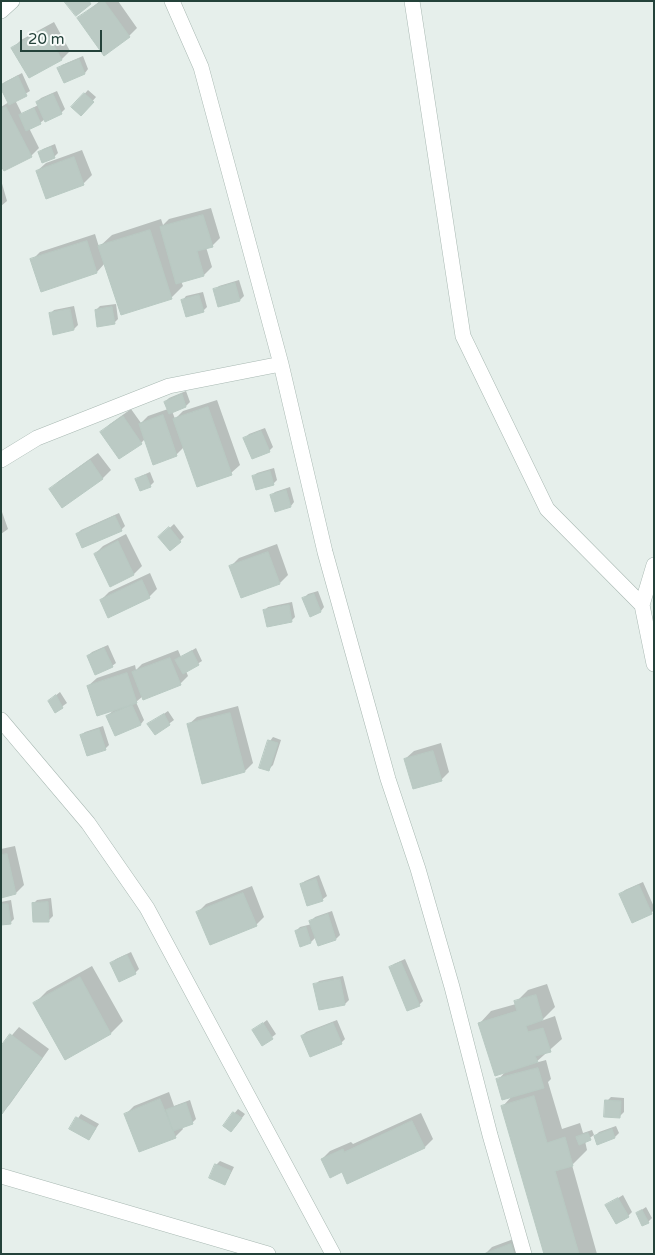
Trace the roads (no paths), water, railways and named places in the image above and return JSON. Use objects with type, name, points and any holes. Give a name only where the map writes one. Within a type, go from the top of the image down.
[{"type":"street","points":[[1,11],[12,1]]},
{"type":"street","points":[[172,1],[202,68],[281,364],[328,561],[388,779],[418,870],[449,978],[490,1135],[524,1254]]},
{"type":"street","points":[[412,1],[463,336],[548,510],[642,605]]},
{"type":"street","points":[[1,460],[38,438],[169,386],[281,364]]},
{"type":"street","points":[[654,565],[642,605],[654,664]]},
{"type":"street","points":[[1,720],[88,823],[147,908],[333,1254]]},
{"type":"street","points":[[1,1176],[268,1254]]}]
